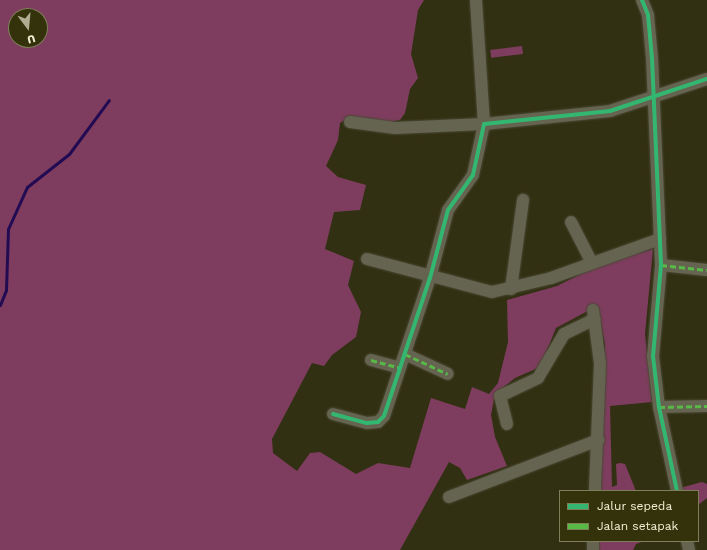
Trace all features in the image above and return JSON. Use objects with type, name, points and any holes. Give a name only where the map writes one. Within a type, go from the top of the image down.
[{"type":"street","points":[[334,414],[367,422],[382,419],[430,278],[448,210],[474,175],[484,124],[476,0]]},
{"type":"street","points":[[642,0],[648,15],[661,265],[653,356],[659,407],[677,490]]},
{"type":"street","points":[[350,122],[395,128],[484,124],[610,111],[653,99],[706,81]]},
{"type":"street","points":[[511,289],[523,200]]},
{"type":"street","points":[[571,222],[591,261]]},
{"type":"street","points":[[367,259],[430,278],[480,290],[511,289],[660,239]]},
{"type":"street","points":[[661,265],[707,270]]},
{"type":"street","points":[[508,424],[500,396],[538,378],[564,334],[594,315],[600,364],[595,490]]},
{"type":"street","points":[[405,354],[448,374]]},
{"type":"street","points":[[371,360],[400,368]]},
{"type":"street","points":[[659,407],[707,406]]},
{"type":"street","points":[[449,497],[598,440]]},
{"type":"shaded area","points":[[0,0],[424,0],[418,10],[411,54],[418,78],[410,89],[405,113],[400,120],[389,122],[348,118],[340,123],[338,140],[326,166],[338,177],[366,185],[360,210],[334,212],[325,249],[354,261],[348,285],[361,312],[356,337],[332,355],[324,366],[312,363],[272,439],[273,453],[297,471],[310,453],[320,452],[356,474],[378,463],[410,468],[431,398],[465,409],[472,387],[489,394],[498,383],[508,342],[507,300],[557,286],[605,262],[653,249],[645,334],[652,402],[610,406],[612,487],[617,485],[616,464],[620,463],[625,464],[636,490],[601,490],[605,344],[597,306],[556,328],[540,367],[515,378],[495,394],[491,415],[495,437],[507,466],[467,480],[460,468],[449,462],[400,550],[0,550]]},
{"type":"shaded area","points":[[522,46],[523,54],[491,58],[490,50]]},
{"type":"shaded area","points":[[702,482],[707,484],[707,498],[699,504],[699,490],[673,490]]},
{"type":"shaded area","points":[[599,542],[641,542],[636,544],[633,550],[599,550]]},
{"type":"waterway","points":[[0,305],[6,290],[8,229],[27,187],[69,154],[109,100]]},
{"type":"marked path","points":[[661,265],[707,270]]},
{"type":"marked path","points":[[405,354],[448,374]]},
{"type":"marked path","points":[[371,360],[400,368]]},
{"type":"marked path","points":[[659,407],[707,406]]},
{"type":"cycle path","points":[[642,0],[648,15],[652,58],[661,265],[653,356],[659,407],[677,490]]},
{"type":"cycle path","points":[[333,414],[367,423],[378,422],[384,416],[430,278],[448,210],[473,175],[484,124],[610,111],[707,79]]}]
